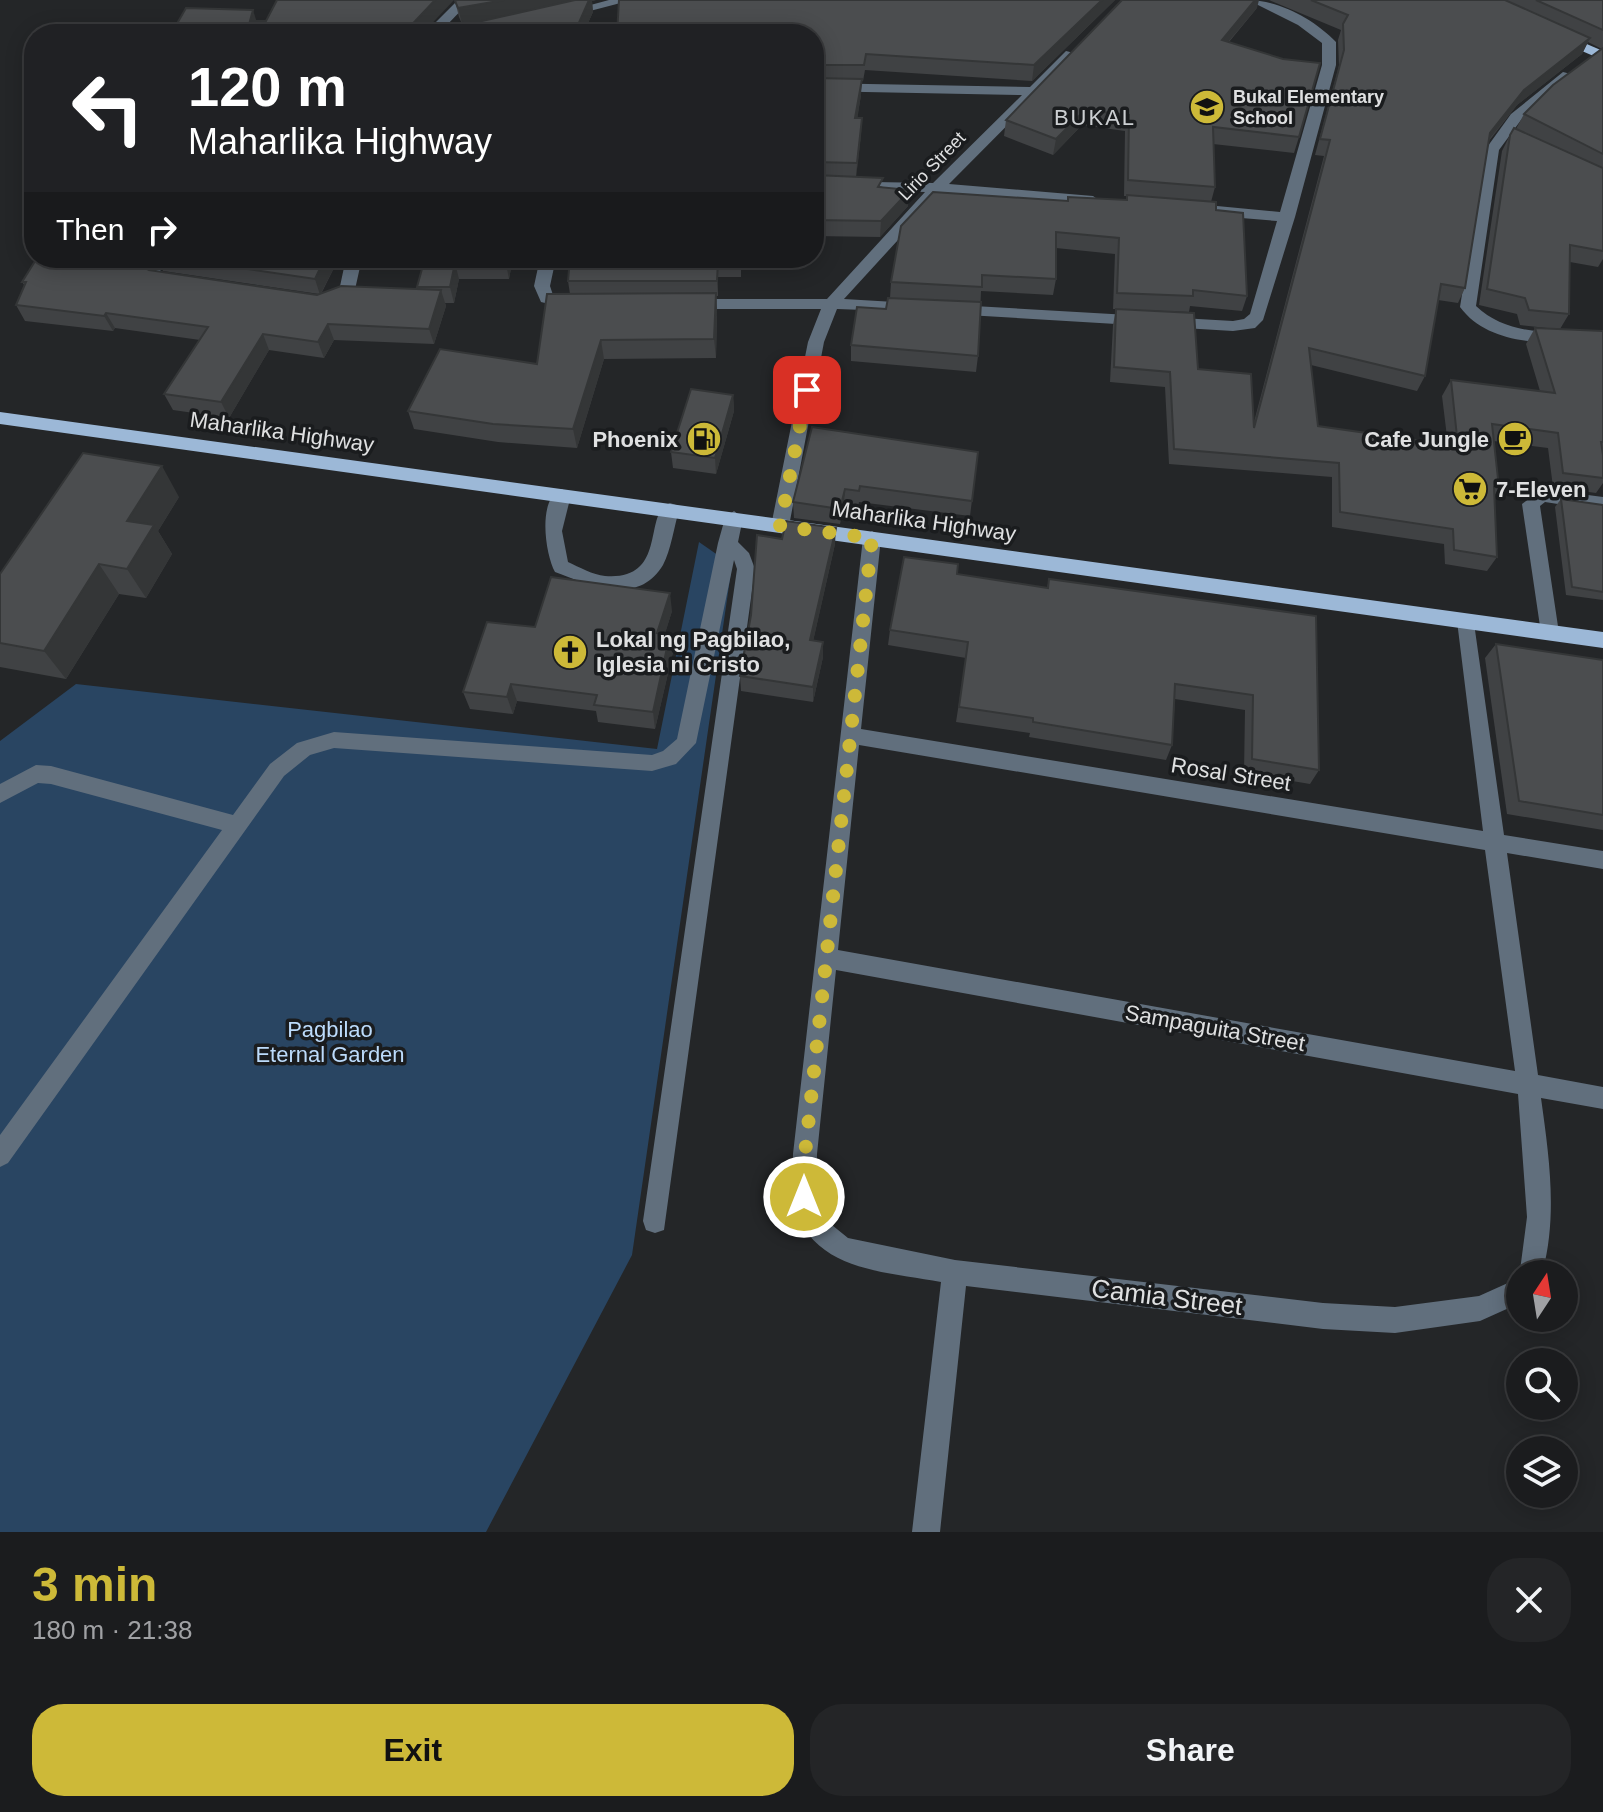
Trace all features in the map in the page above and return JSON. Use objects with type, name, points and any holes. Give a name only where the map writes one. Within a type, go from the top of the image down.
[{"type":"main road","points":[[1544,30],[1600,55]]},
{"type":"main road","name":"Maharlika Highway","points":[[0,418],[1603,640]]},
{"type":"street","points":[[440,24],[465,0]]},
{"type":"street","points":[[549,16],[626,0]]},
{"type":"street","points":[[679,304],[831,304],[1249,324],[1257,316],[1288,217],[1329,65],[1329,42],[1303,22],[1254,0]]},
{"type":"street","name":"Lirio Street","points":[[780,526],[816,342],[831,304],[937,188],[1084,40]]},
{"type":"street","points":[[1600,55],[1518,111],[1507,135],[1492,150],[1468,307],[1493,329],[1603,338]]},
{"type":"street","points":[[824,87],[1034,91]]},
{"type":"street","points":[[824,185],[937,188],[1105,202]]},
{"type":"street","points":[[1196,209],[1288,217]]},
{"type":"street","points":[[153,268],[151,275],[191,283]]},
{"type":"street","points":[[308,301],[336,302],[346,294],[352,268]]},
{"type":"street","points":[[546,268],[542,286],[547,298],[588,305]]},
{"type":"street","points":[[562,495],[551,528],[552,548],[561,567],[602,583],[636,580],[655,562],[670,510]]},
{"type":"street","points":[[1550,633],[1531,504],[1542,495],[1603,504]]},
{"type":"street","points":[[0,1155],[277,770],[304,749],[334,740],[652,763],[669,758],[686,743],[734,518]]},
{"type":"street","points":[[827,958],[872,538]]},
{"type":"street","points":[[655,1221],[744,584],[745,563],[727,543]]},
{"type":"street","points":[[1466,621],[1527,1084],[1540,1223],[1536,1260]]},
{"type":"street","name":"Rosal Street","points":[[852,736],[1603,860]]},
{"type":"street","points":[[0,794],[36,774],[51,775],[237,825]]},
{"type":"street","name":"Sampaguita Street","points":[[827,958],[1603,1098]]},
{"type":"street","name":"Camia Street","points":[[827,958],[805,1154],[804,1197],[818,1230],[842,1249],[955,1272],[1323,1316],[1395,1320],[1480,1308],[1506,1296]]},
{"type":"street","points":[[926,1532],[955,1272]]},
{"type":"green space","name":"Pagbilao Eternal Garden","points":[[699,542],[732,565],[632,1255],[486,1532],[0,1532],[0,741],[76,684],[657,749]]},
{"type":"building","points":[[277,0],[435,0],[412,24],[177,24],[186,8],[253,10],[250,21],[266,21]]},
{"type":"building","points":[[457,0],[504,0],[458,8]]},
{"type":"building","points":[[575,0],[589,0],[578,24],[465,24],[464,21],[482,21]]},
{"type":"building","points":[[619,0],[1102,0],[1034,65],[866,54],[864,65],[824,65],[824,24],[618,24]]},
{"type":"building","points":[[1122,0],[1255,0],[1222,40],[1283,59],[1320,63],[1299,137],[1213,127],[1215,187],[1128,180],[1129,115],[1085,110],[1056,139],[1006,120]]},
{"type":"building","points":[[1311,0],[1505,0],[1590,38],[1524,90],[1490,133],[1465,288],[1441,284],[1425,376],[1309,348],[1318,426],[1458,446],[1451,380],[1555,393],[1535,328],[1603,331],[1603,478],[1563,473],[1558,433],[1492,424],[1499,488],[1494,487],[1497,557],[1454,550],[1453,529],[1340,512],[1339,463],[1174,449],[1170,372],[1114,367],[1116,309],[1194,313],[1198,369],[1251,374],[1254,428],[1330,140],[1320,139],[1344,50],[1343,24],[1348,15]]},
{"type":"building","points":[[1536,0],[1603,0],[1603,30]]},
{"type":"building","points":[[1603,48],[1603,154],[1524,114],[1553,85]]},
{"type":"building","points":[[824,78],[862,79],[855,118],[862,118],[857,163],[824,162]]},
{"type":"building","points":[[1514,128],[1603,168],[1603,251],[1570,245],[1569,314],[1529,310],[1525,298],[1487,289],[1510,135]]},
{"type":"building","points":[[824,175],[883,178],[878,187],[910,190],[881,221],[824,220]]},
{"type":"building","points":[[933,192],[1068,201],[1068,197],[1127,200],[1127,195],[1216,202],[1216,210],[1243,213],[1247,296],[1193,290],[1193,296],[1117,293],[1119,238],[1056,232],[1056,279],[982,275],[982,287],[891,282],[901,226]]},
{"type":"building","points":[[31,268],[145,268],[317,295],[341,286],[441,290],[429,329],[328,324],[318,342],[263,334],[221,402],[164,394],[208,327],[16,305],[26,282],[22,282]]},
{"type":"building","points":[[241,268],[320,268],[315,279]]},
{"type":"building","points":[[422,268],[454,268],[450,287],[417,287]]},
{"type":"building","points":[[569,268],[718,268],[717,281],[568,281]]},
{"type":"building","points":[[716,293],[714,339],[601,340],[573,429],[493,424],[408,411],[440,349],[537,364],[547,294]]},
{"type":"building","points":[[888,298],[981,302],[978,356],[851,345],[857,307],[886,309]]},
{"type":"building","name":"Phoenix","points":[[691,389],[733,395],[715,458],[671,452]]},
{"type":"building","points":[[812,427],[978,452],[972,501],[860,486],[859,491],[845,489],[840,509],[793,502]]},
{"type":"building","points":[[83,453],[162,466],[127,521],[154,525],[127,569],[99,564],[44,651],[0,643],[0,574]]},
{"type":"building","points":[[1561,499],[1603,505],[1603,592],[1572,587]]},
{"type":"building","points":[[786,521],[836,528],[810,640],[823,642],[813,687],[740,676],[751,615],[757,535],[782,539]]},
{"type":"building","points":[[904,557],[958,564],[957,574],[1048,588],[1049,579],[1316,616],[1319,770],[1252,759],[1253,695],[1175,684],[1172,745],[959,707],[968,642],[890,630]]},
{"type":"building","points":[[551,577],[670,593],[657,633],[670,634],[653,712],[594,705],[597,695],[511,684],[507,697],[463,692],[487,622],[535,627]]},
{"type":"building","points":[[1496,644],[1603,660],[1603,815],[1519,801]]},
{"type":"place","name":"Bukal Elementary School","points":[[1207,107]]},
{"type":"place","name":"Phoenix","points":[[704,439]]},
{"type":"place","name":"Cafe Jungle","points":[[1515,439]]},
{"type":"place","name":"7-Eleven","points":[[1470,489]]},
{"type":"place","name":"Lokal ng Pagbilao, Iglesia ni Cristo","points":[[570,652]]},
{"type":"district","name":"BUKAL","points":[[1095,117]]},
{"type":"route","points":[[804,1197],[805,1154],[872,538],[780,526],[807,390]]}]
